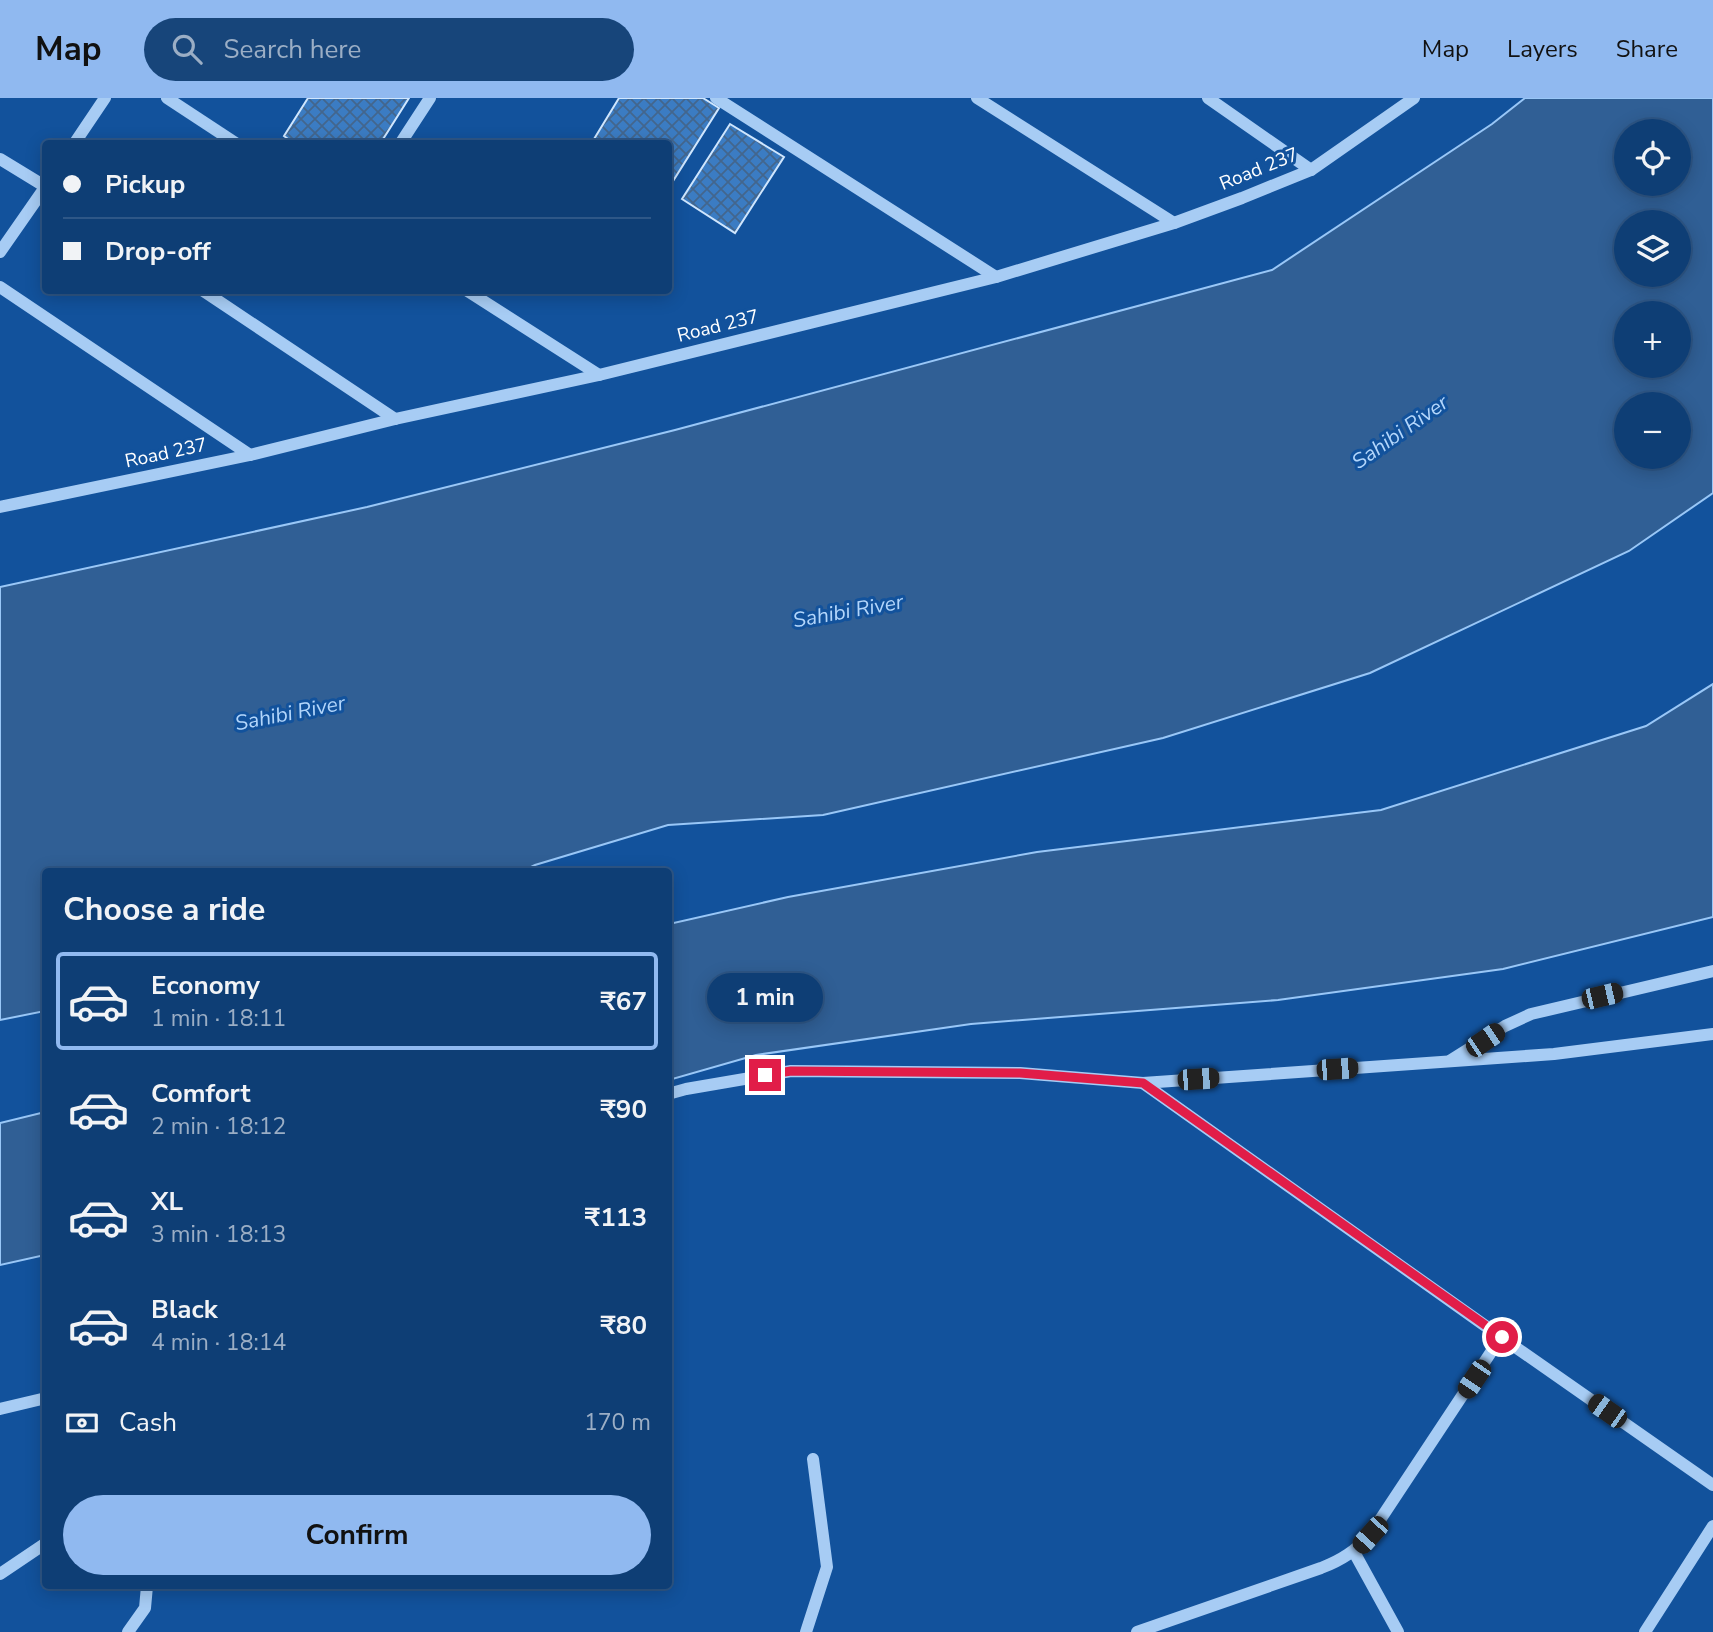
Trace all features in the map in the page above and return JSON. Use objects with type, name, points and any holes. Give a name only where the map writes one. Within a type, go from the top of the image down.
[{"type":"street","points":[[77,140],[105,98]]},
{"type":"street","points":[[167,98],[231,140]]},
{"type":"street","points":[[403,140],[430,98]]},
{"type":"street","points":[[716,98],[996,277]]},
{"type":"street","points":[[977,98],[1174,223]]},
{"type":"street","points":[[1208,98],[1311,170]]},
{"type":"street","name":"Road 237","points":[[0,507],[250,455],[395,419],[599,375],[996,277],[1174,223],[1311,170],[1414,98]]},
{"type":"street","points":[[0,159],[42,184]]},
{"type":"street","points":[[0,252],[42,190]]},
{"type":"street","points":[[0,287],[250,455]]},
{"type":"street","points":[[208,294],[395,419]]},
{"type":"street","points":[[472,294],[599,375]]},
{"type":"street","points":[[1448,1062],[1505,1026],[1531,1014],[1713,971]]},
{"type":"street","points":[[672,1093],[791,1071],[1020,1073],[1143,1083],[1554,1054],[1713,1034]]},
{"type":"street","points":[[1143,1083],[1713,1485]]},
{"type":"street","points":[[1137,1632],[1321,1568],[1354,1552],[1370,1535],[1502,1337]]},
{"type":"street","points":[[0,1409],[42,1399]]},
{"type":"street","points":[[806,1632],[827,1567],[813,1459]]},
{"type":"street","points":[[1645,1632],[1713,1526]]},
{"type":"street","points":[[0,1574],[42,1546]]},
{"type":"street","points":[[1354,1552],[1398,1632]]},
{"type":"street","points":[[128,1632],[145,1608],[147,1589]]},
{"type":"water","name":"Sahibi River","points":[[1525,98],[1713,98],[1713,493],[1629,551],[1370,673],[1163,738],[823,815],[668,825],[529,868],[42,868],[42,1012],[0,1020],[0,587],[367,507],[675,430],[1272,270],[1492,124]]},
{"type":"water","points":[[1713,684],[1713,917],[1503,969],[1278,1000],[971,1024],[756,1055],[672,1079],[672,923],[788,897],[1037,852],[1381,810],[1646,726]]},
{"type":"water","points":[[42,1113],[42,1256],[0,1265],[0,1123]]},
{"type":"building","points":[[308,98],[409,98],[383,140],[290,140],[284,136]]},
{"type":"building","points":[[619,98],[703,98],[719,108],[672,183],[672,140],[593,140]]},
{"type":"building","points":[[730,124],[784,157],[735,233],[682,199]]},
{"type":"route","points":[[765,1075],[791,1071],[1020,1073],[1143,1083],[1502,1337]]}]
